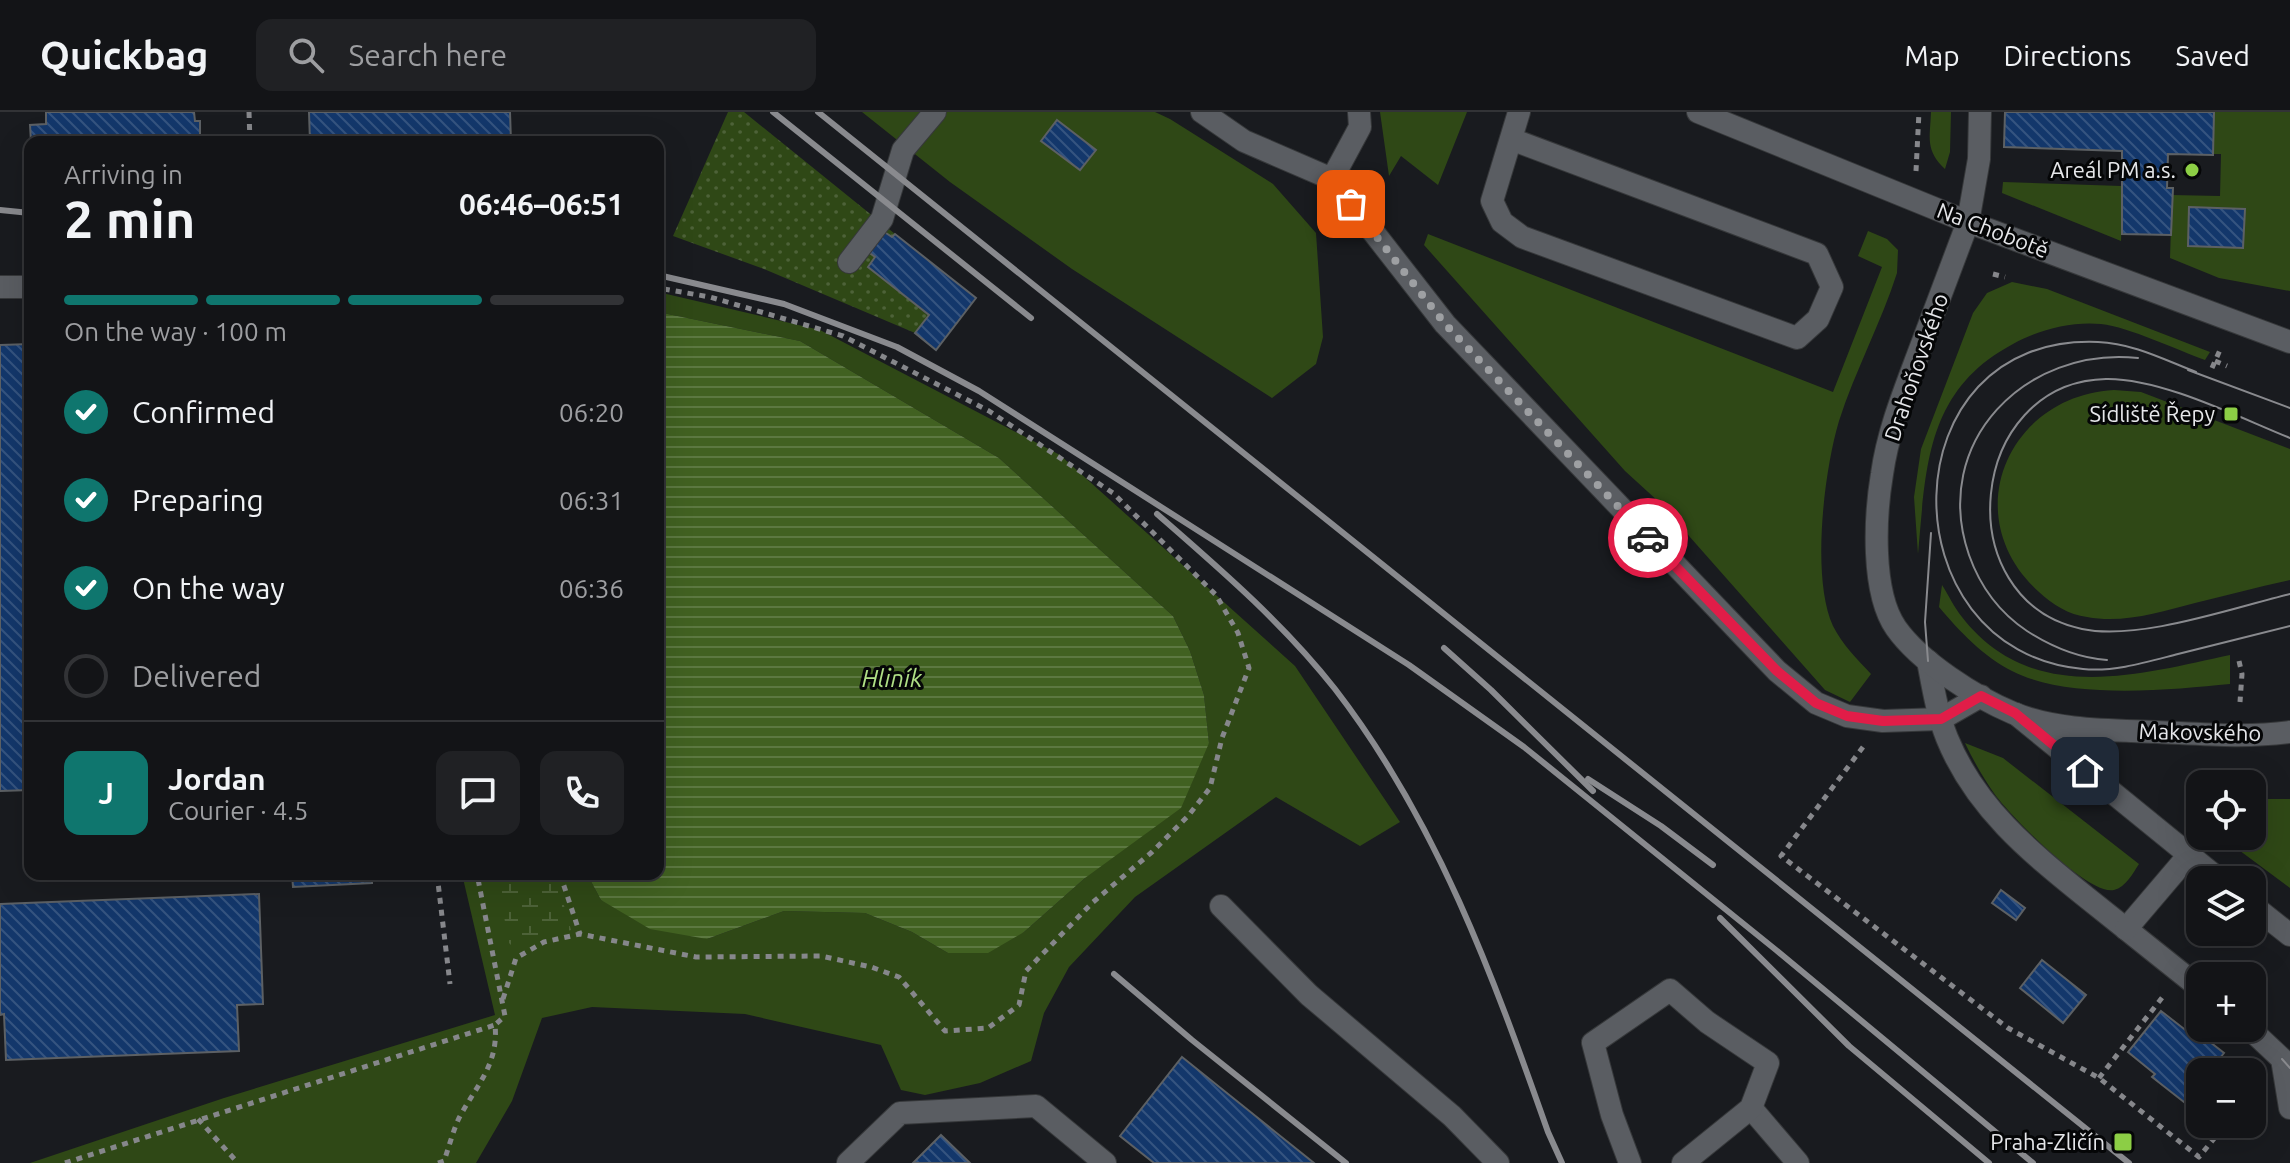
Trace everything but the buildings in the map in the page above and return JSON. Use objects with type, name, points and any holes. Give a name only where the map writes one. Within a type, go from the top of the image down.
[{"type":"street","points":[[849,262],[882,219],[903,150],[935,112]]},
{"type":"street","points":[[1202,112],[1244,141],[1332,179],[1445,324],[1777,671],[1816,703],[1847,716],[1883,721],[1941,719],[1981,696]]},
{"type":"street","points":[[1332,179],[1360,127],[1359,112]]},
{"type":"street","points":[[1511,139],[1817,254],[1832,287],[1818,319],[1797,338],[1522,237],[1502,222],[1492,201],[1519,112]]},
{"type":"street","name":"Na Chobotě","points":[[1698,112],[1968,222],[2290,342]]},
{"type":"street","name":"Drahoňovského","points":[[1980,112],[1979,159],[1968,222],[1895,413],[1881,475],[1878,534],[1879,576],[1884,602],[1895,627],[1928,661],[1981,696],[2015,713],[2203,866]]},
{"type":"street","points":[[0,287],[24,287]]},
{"type":"street","points":[[1928,661],[1941,719],[1960,765],[1997,818],[2026,848],[2186,977]]},
{"type":"street","name":"Makovského","points":[[2015,713],[2064,725],[2110,730],[2233,736],[2290,732]]},
{"type":"street","points":[[2126,929],[2189,855]]},
{"type":"street","points":[[1221,906],[1309,995],[1452,1116],[1498,1163]]},
{"type":"street","points":[[2266,916],[2290,935]]},
{"type":"street","points":[[1630,1163],[1612,1115],[1593,1043],[1670,990],[1707,1022],[1768,1063],[1751,1108],[1683,1163]]},
{"type":"street","points":[[2264,1042],[2282,1059],[2290,1108]]},
{"type":"street","points":[[848,1163],[900,1113],[1036,1106],[1105,1163]]},
{"type":"street","points":[[1751,1108],[1798,1163]]},
{"type":"path","points":[[249,112],[250,136]]},
{"type":"path","points":[[1916,179],[1919,112]]},
{"type":"path","points":[[1993,274],[2005,277]]},
{"type":"path","points":[[503,999],[516,958],[544,942],[580,934],[696,957],[821,956],[871,967],[899,977],[945,1031],[988,1028],[1019,1005],[1026,971],[1092,903],[1152,852],[1188,816],[1210,788],[1222,738],[1249,668],[1238,633],[1216,595],[1113,493],[989,411],[843,336],[710,297],[664,289]]},
{"type":"path","points":[[2212,368],[2220,350]]},
{"type":"path","points":[[2215,361],[2227,366]]},
{"type":"path","points":[[2239,661],[2242,674],[2240,702]]},
{"type":"path","points":[[1883,721],[1781,856],[2008,1028],[2099,1078],[2199,1157],[2215,1138]]},
{"type":"path","points":[[438,880],[450,984]]},
{"type":"path","points":[[65,1163],[495,1025],[505,1016],[478,880]]},
{"type":"path","points":[[562,880],[580,934]]},
{"type":"path","points":[[2099,1078],[2170,987]]},
{"type":"path","points":[[438,1163],[444,1161],[459,1119],[488,1069],[497,1043],[495,1025]]},
{"type":"path","points":[[198,1119],[238,1163]]},
{"type":"green space","points":[[728,112],[744,112],[895,234],[892,237],[883,231],[867,252],[875,257],[868,267],[929,316],[915,333],[764,269],[673,236]]},
{"type":"green space","points":[[862,112],[1155,112],[1170,119],[1273,184],[1316,233],[1323,337],[1316,364],[1272,398],[1072,269],[950,182]],"holes":[[[1057,120],[1095,149],[1080,170],[1041,141]]]},
{"type":"green space","points":[[1380,112],[1467,112],[1438,185],[1401,156],[1389,176]]},
{"type":"green space","points":[[1931,112],[1951,112],[1950,152],[1945,169],[1932,149]]},
{"type":"green space","points":[[2214,112],[2290,112],[2290,291],[2219,278],[2170,258],[2172,195],[2220,196],[2221,154],[2213,154]]},
{"type":"green space","points":[[2003,182],[2121,186],[2121,241],[2002,193]]},
{"type":"green space","points":[[1868,231],[1887,239],[1898,250],[1897,273],[1839,421],[1822,524],[1821,553],[1826,605],[1833,626],[1845,645],[1871,674],[1850,702],[1825,690],[1659,502],[1625,471],[1424,245],[1428,234],[1833,392],[1882,267],[1858,256]]},
{"type":"green space","points":[[2012,282],[2047,289],[2210,352],[2205,360],[2125,329],[2079,324],[2033,335],[1984,363],[1963,384],[1947,408],[1936,434],[1924,491],[1918,554],[1914,497],[1921,449],[1973,313],[1987,293]]},
{"type":"green space","points":[[664,293],[820,330],[1060,455],[1295,666],[1400,822],[1360,846],[1276,797],[1135,897],[1069,967],[1044,1013],[1031,1061],[980,1083],[925,1095],[901,1090],[881,1045],[745,1014],[592,1007],[542,1018],[512,1101],[476,1163],[30,1163],[224,1098],[495,1015],[463,880],[590,880],[601,900],[707,939],[784,911],[865,913],[912,932],[948,953],[1024,932],[1085,878],[1209,743],[1204,695],[1190,651],[1173,616],[999,458],[800,341],[664,313]]},
{"type":"green space","points":[[2114,390],[2141,392],[2290,449],[2290,580],[2155,613],[2114,619],[2074,614],[2055,605],[2039,592],[2014,562],[2001,530],[1998,497],[2005,465],[2021,437],[2045,414],[2077,397]]},
{"type":"green space","points":[[1942,585],[1962,617],[1990,645],[2020,663],[2053,673],[2087,677],[2159,670],[2230,655],[2230,684],[2119,691],[2061,686],[2035,680],[2002,665],[1964,634],[1939,607]]},
{"type":"green space","points":[[1965,743],[2003,758],[2139,864],[2129,879],[2114,890],[2102,889],[2069,868],[2034,837],[1996,796]]},
{"type":"green space","points":[[2266,799],[2290,799],[2290,888],[2266,870],[2266,866],[2260,866],[2239,850],[2266,850]]},
{"type":"green space","points":[[497,880],[557,880],[571,930],[509,943]]},
{"type":"water","name":"Hliník","points":[[664,313],[800,341],[999,458],[1173,616],[1190,651],[1204,695],[1209,743],[1181,808],[1085,878],[1024,932],[988,953],[948,953],[912,932],[865,913],[784,911],[707,939],[650,929],[601,900],[590,880],[664,880]]},
{"type":"tram line","points":[[2196,372],[2136,349],[2098,342],[2028,353],[1978,387],[1948,437],[1936,495],[1944,555],[1972,609],[2018,649],[2083,669],[2131,666],[2290,626]]},
{"type":"tram line","points":[[2107,660],[2076,654],[2046,642],[2017,624],[1992,598],[1969,555],[1960,514],[1963,475],[1976,440],[1997,410],[2025,385],[2059,368],[2097,358],[2138,358]]},
{"type":"tram line","points":[[2188,370],[2290,408]]},
{"type":"tram line","points":[[2290,438],[2175,392],[2128,380],[2106,379],[2059,389],[2024,415],[2001,452],[1991,494],[1993,538],[2009,578],[2038,610],[2082,629],[2105,632],[2158,627],[2290,594]]},
{"type":"tram line","points":[[1928,661],[1925,622],[1931,533]]},
{"type":"tram line","points":[[2282,1059],[2290,1068]]},
{"type":"railway","points":[[773,112],[1031,318]]},
{"type":"railway","points":[[818,112],[2129,1163]]},
{"type":"railway","points":[[0,210],[24,212]]},
{"type":"railway","points":[[664,276],[784,304],[897,347],[979,391],[1409,665],[1524,747],[2033,1163]]},
{"type":"railway","points":[[1157,514],[1250,597],[1315,665],[1371,740],[1404,792],[1433,846],[1483,958],[1562,1163]]},
{"type":"railway","points":[[1444,648],[1593,791]]},
{"type":"railway","points":[[1588,779],[1661,826],[1713,865]]},
{"type":"railway","points":[[1720,918],[1849,1046],[1989,1163]]},
{"type":"railway","points":[[1114,974],[1346,1163]]},
{"type":"way so far","points":[[1351,204],[1445,324],[1648,538]]},
{"type":"place","name":"Areál PM a.s.","points":[[2192,170]]},
{"type":"place","name":"Sídliště Řepy","points":[[2231,414]]},
{"type":"place","name":"Praha-Zličín","points":[[2123,1142]]},
{"type":"route","points":[[1648,538],[1777,671],[1816,703],[1847,716],[1883,721],[1941,719],[1981,696],[2015,713],[2085,771]]}]
